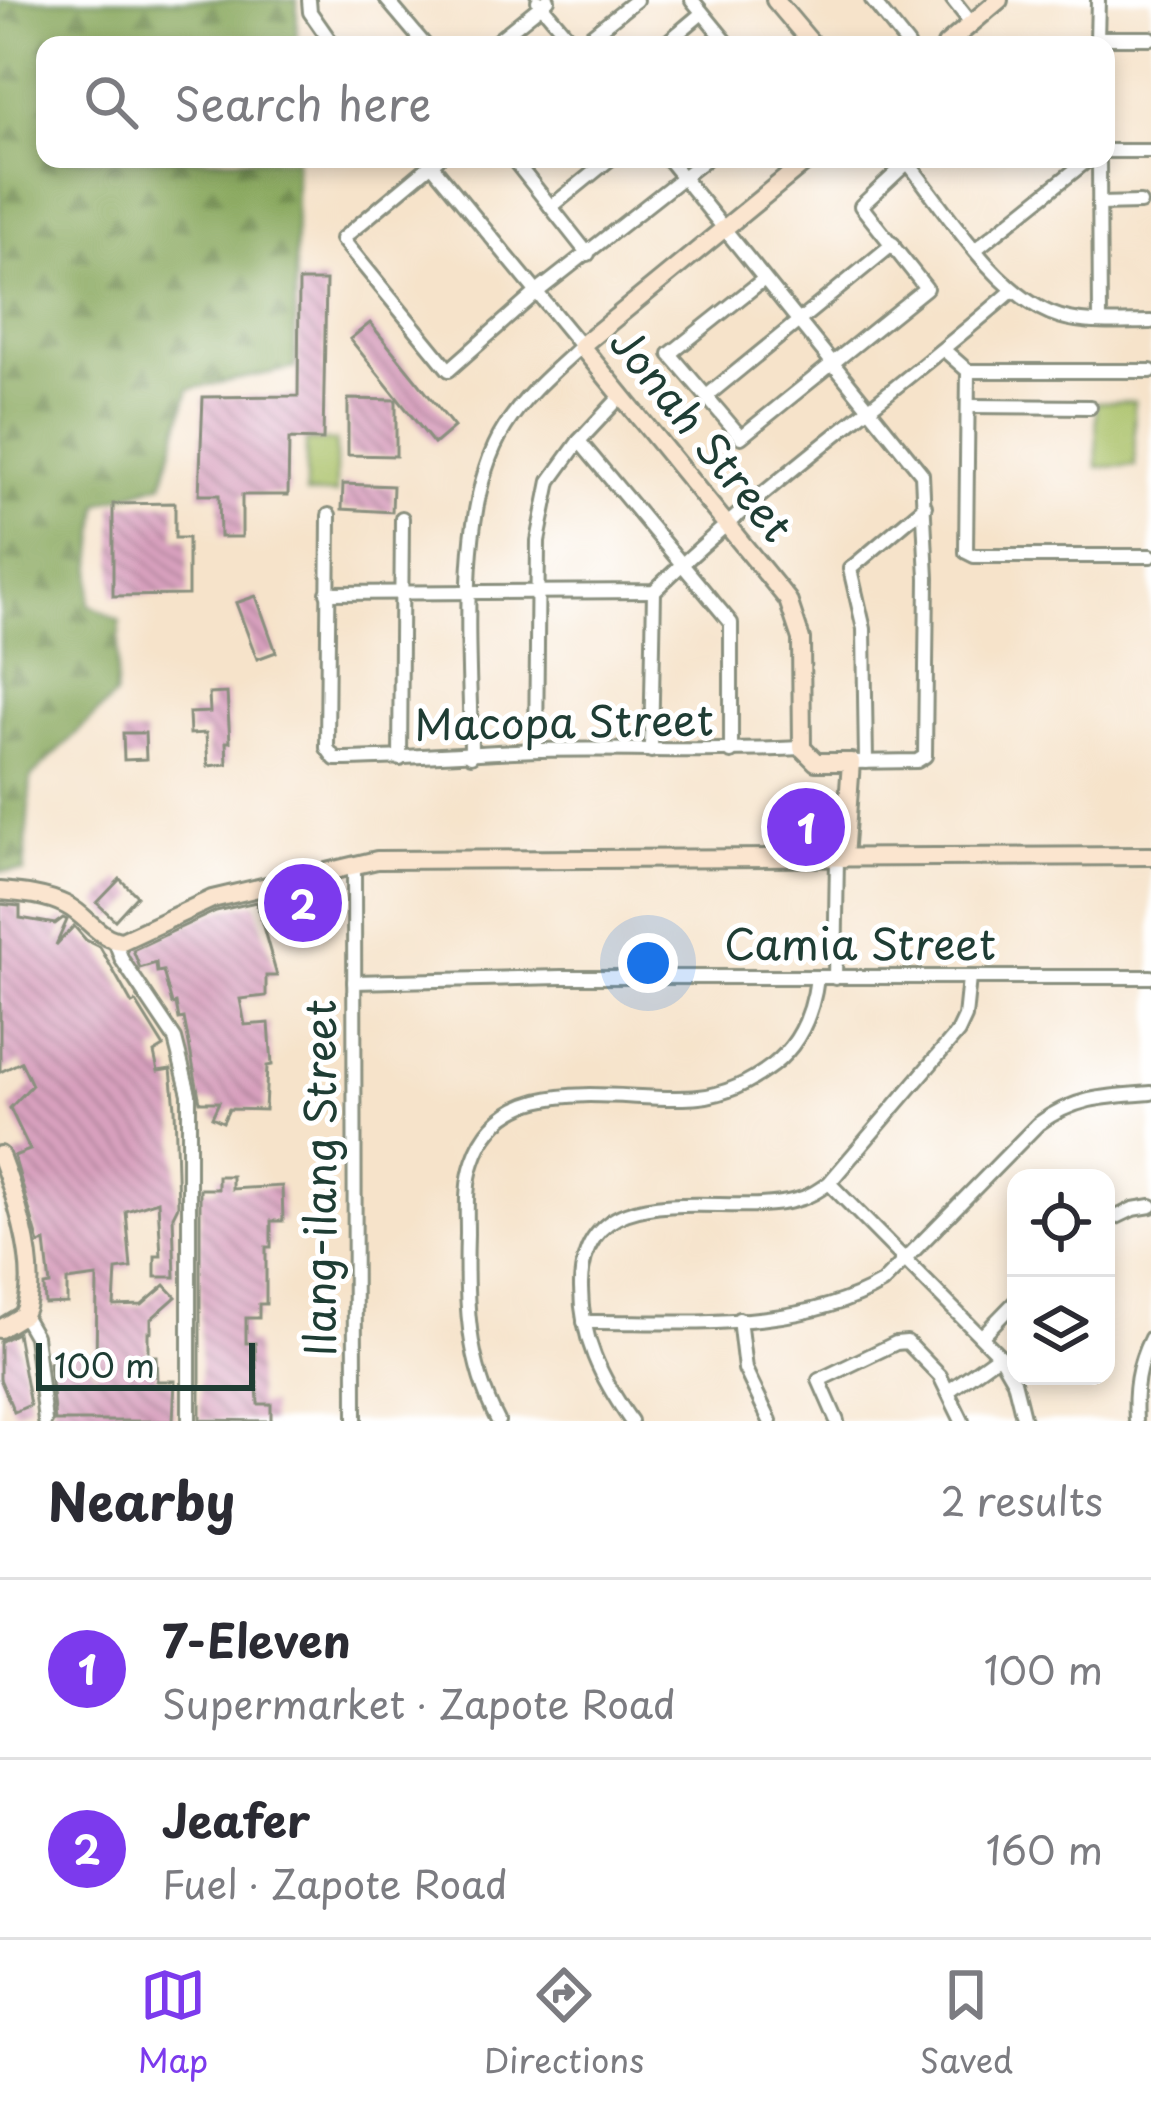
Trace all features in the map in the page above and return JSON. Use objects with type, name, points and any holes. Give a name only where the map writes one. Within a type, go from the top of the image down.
[{"type":"main road","points":[[775,0],[805,36]]},
{"type":"main road","points":[[957,36],[999,0]]},
{"type":"main road","points":[[581,346],[798,168]]},
{"type":"main road","name":"Jonah Street","points":[[581,346],[788,600],[797,620],[802,658],[802,748]]},
{"type":"main road","points":[[802,748],[816,762],[858,762],[840,858]]},
{"type":"main road","points":[[0,891],[63,904],[115,941],[129,939],[212,899],[354,864],[412,858],[1151,856]]},
{"type":"main road","points":[[0,1155],[24,1239],[28,1293],[23,1316],[0,1329]]},
{"type":"street","points":[[309,0],[310,12],[326,36]]},
{"type":"street","points":[[387,0],[417,36]]},
{"type":"street","points":[[589,36],[636,0]]},
{"type":"street","points":[[692,0],[721,36]]},
{"type":"street","points":[[872,0],[901,36]]},
{"type":"street","points":[[953,0],[972,24]]},
{"type":"street","points":[[1097,36],[1098,0]]},
{"type":"street","points":[[502,36],[542,2],[570,36]]},
{"type":"street","points":[[675,36],[702,13]]},
{"type":"street","points":[[1115,40],[1151,38]]},
{"type":"street","points":[[1115,151],[1151,151]]},
{"type":"street","points":[[424,168],[342,239],[449,370],[537,292],[694,168]]},
{"type":"street","name":"Jonah Street","points":[[438,168],[581,346]]},
{"type":"street","points":[[524,168],[588,254]]},
{"type":"street","points":[[551,206],[599,168]]},
{"type":"street","points":[[675,168],[922,474],[925,506],[922,760],[858,762],[864,629],[850,569],[925,506]]},
{"type":"street","points":[[764,278],[670,354],[741,437],[926,287],[860,206],[899,168]]},
{"type":"street","points":[[913,168],[1012,291],[1052,314],[1100,322],[1151,322]]},
{"type":"street","points":[[976,249],[1078,168]]},
{"type":"street","points":[[1099,168],[1100,322]]},
{"type":"street","points":[[1099,204],[1140,203]]},
{"type":"street","points":[[708,395],[893,244]]},
{"type":"street","points":[[328,515],[327,593],[654,591],[728,524],[1012,291]]},
{"type":"street","points":[[471,756],[475,501],[502,431],[523,401],[581,346]]},
{"type":"street","points":[[944,350],[968,371],[1151,371]]},
{"type":"street","points":[[968,371],[966,552],[974,556],[1151,556]]},
{"type":"street","points":[[536,750],[538,541],[550,481],[622,395]]},
{"type":"street","points":[[968,406],[1090,407]]},
{"type":"street","points":[[579,441],[731,622],[731,752]]},
{"type":"street","points":[[400,760],[402,518]]},
{"type":"street","points":[[651,751],[654,591]]},
{"type":"street","name":"Macopa Street","points":[[327,593],[329,755],[335,759],[400,760],[536,750],[802,748]]},
{"type":"street","points":[[835,978],[840,858]]},
{"type":"street","name":"Ilang-ilang Street","points":[[354,864],[355,1421]]},
{"type":"street","points":[[115,941],[117,952],[175,1039],[189,1094],[190,1421]]},
{"type":"street","name":"Camia Street","points":[[354,982],[562,977],[1151,977]]},
{"type":"street","points":[[498,1421],[478,1372],[465,1307],[468,1189],[473,1161],[485,1137],[526,1102],[562,1096],[701,1097],[751,1082],[801,1036],[818,978]]},
{"type":"street","points":[[631,1421],[598,1372],[584,1322],[582,1272],[600,1229],[616,1217],[672,1205],[794,1202],[829,1183],[958,1032],[965,1017],[969,978]]},
{"type":"street","points":[[584,1322],[739,1319],[849,1298],[882,1282],[1038,1124],[1061,1107],[1086,1097],[1151,1093]]},
{"type":"street","points":[[829,1183],[999,1355],[1014,1381],[1024,1421]]},
{"type":"street","points":[[1115,1218],[1151,1206]]},
{"type":"street","points":[[982,1336],[1007,1310]]},
{"type":"street","points":[[23,1316],[35,1336],[45,1421]]},
{"type":"street","points":[[739,1319],[745,1369],[770,1421]]},
{"type":"street","points":[[1136,1421],[1139,1361],[1151,1338]]},
{"type":"street","points":[[838,1421],[819,1380],[907,1342],[950,1390],[962,1421]]},
{"type":"street","points":[[950,1390],[999,1355]]},
{"type":"green space","points":[[0,0],[297,0],[297,36],[36,36],[36,168],[296,168],[295,368],[189,389],[163,483],[99,504],[89,604],[120,621],[115,696],[31,777],[24,872],[0,871]]},
{"type":"green space","points":[[1134,401],[1135,466],[1097,467],[1096,402]]},
{"type":"green space","points":[[306,441],[336,441],[336,494],[306,494]]},
{"type":"building","points":[[299,281],[326,281],[323,440],[289,439],[288,495],[242,495],[242,537],[220,537],[219,495],[199,495],[203,397],[298,396]]},
{"type":"building","points":[[370,323],[454,427],[434,444],[350,339]]},
{"type":"building","points":[[348,399],[396,400],[396,456],[348,455]]},
{"type":"building","points":[[343,484],[393,486],[392,512],[342,509]]},
{"type":"building","points":[[175,503],[175,538],[188,538],[188,595],[113,596],[113,504]]},
{"type":"building","points":[[256,596],[276,652],[257,659],[236,603]]},
{"type":"building","points":[[227,693],[227,764],[208,766],[206,733],[190,734],[189,713],[210,712],[209,694]]},
{"type":"building","points":[[123,733],[145,733],[146,759],[124,760]]},
{"type":"building","points":[[120,879],[137,896],[115,920],[97,903]]},
{"type":"building","points":[[256,902],[277,976],[266,976],[266,996],[240,999],[245,1025],[269,1023],[272,1065],[267,1066],[265,1110],[229,1109],[223,1122],[212,1117],[219,1102],[200,1102],[184,1018],[179,1019],[176,1003],[172,1004],[163,971],[157,972],[156,963],[140,968],[133,950],[216,911]]},
{"type":"building","points":[[0,904],[20,906],[20,918],[55,924],[67,920],[56,945],[74,926],[100,947],[132,1004],[136,1002],[164,1047],[154,1053],[158,1071],[171,1069],[175,1108],[175,1277],[155,1277],[155,1256],[161,1256],[158,1201],[126,1211],[131,1268],[116,1270],[114,1306],[142,1305],[165,1285],[176,1297],[151,1319],[148,1332],[148,1356],[156,1356],[157,1381],[175,1381],[173,1421],[55,1421],[49,1363],[81,1348],[96,1376],[97,1277],[67,1281],[67,1303],[45,1304],[44,1286],[50,1285],[45,1242],[39,1244],[14,1156],[30,1150],[10,1108],[32,1085],[21,1062],[0,1072]]},
{"type":"building","points":[[218,1176],[232,1176],[232,1189],[282,1186],[283,1221],[271,1221],[271,1247],[266,1247],[266,1304],[259,1304],[259,1318],[246,1318],[246,1343],[255,1343],[258,1404],[271,1404],[271,1421],[200,1420],[200,1189],[218,1189]]},
{"type":"building","points":[[17,1333],[30,1405],[14,1412],[0,1379],[0,1342]]},
{"type":"place","name":"7-Eleven","points":[[806,827]]},
{"type":"place","name":"Jeafer","points":[[303,903]]}]
